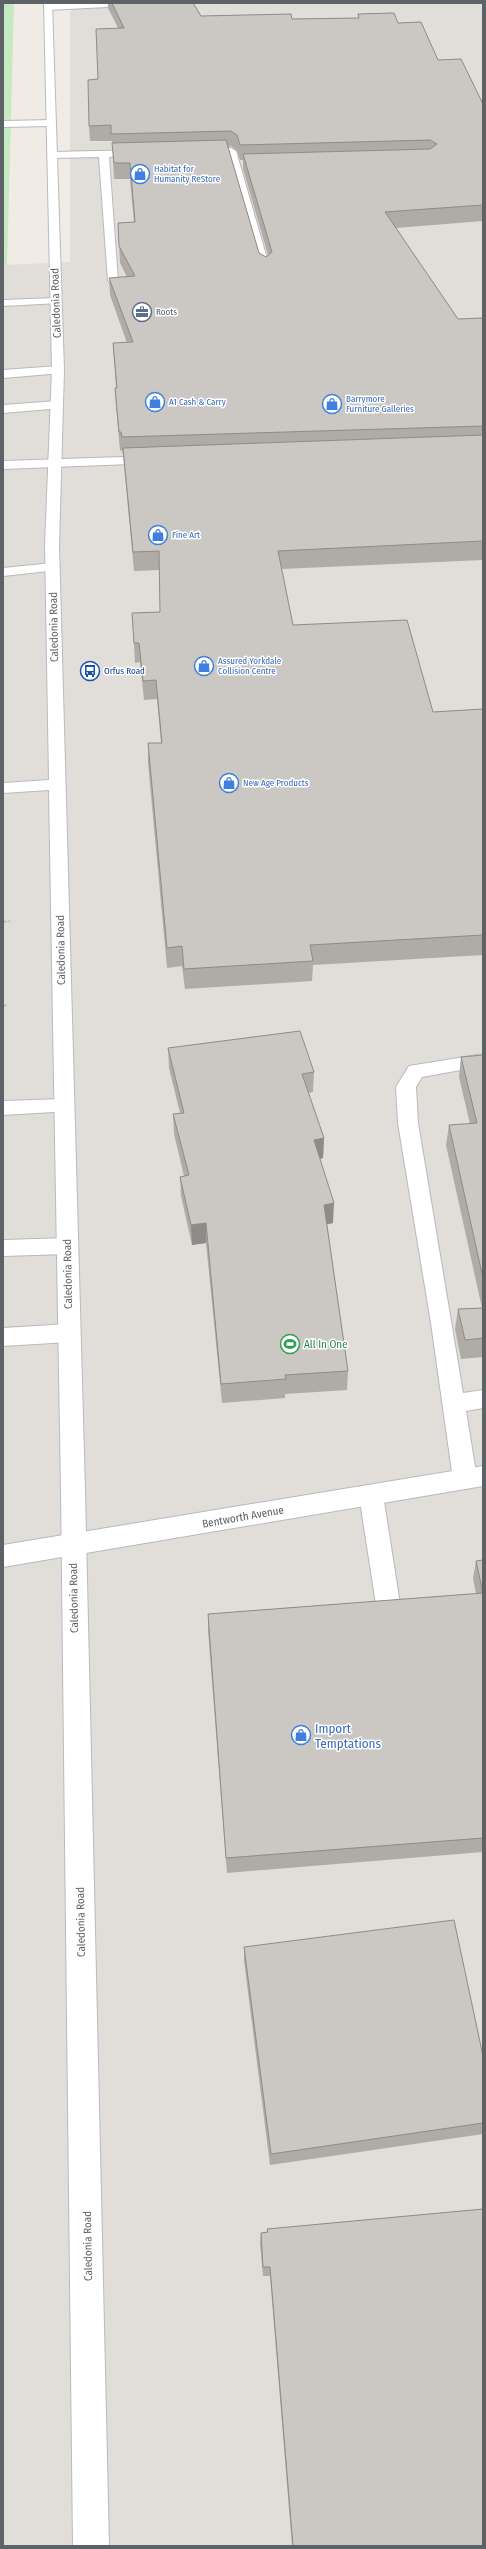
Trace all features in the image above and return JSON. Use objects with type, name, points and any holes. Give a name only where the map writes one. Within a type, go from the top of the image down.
[{"type":"street","points":[[48,5],[127,3]]},
{"type":"street","name":"Caledonia Road","points":[[48,5],[58,370],[53,567],[88,2237],[91,2546]]},
{"type":"street","points":[[3,374],[58,370]]},
{"type":"street","points":[[3,788],[58,784]]},
{"type":"street","name":"Bentworth Avenue","points":[[3,1556],[73,1546],[474,1477]]},
{"type":"lane","points":[[3,124],[51,123]]},
{"type":"lane","points":[[192,152],[231,151],[239,165],[265,269]]},
{"type":"lane","points":[[52,155],[152,153]]},
{"type":"lane","points":[[104,154],[113,281]]},
{"type":"lane","points":[[3,303],[56,301]]},
{"type":"lane","points":[[3,409],[57,405]]},
{"type":"lane","points":[[3,466],[164,460]]},
{"type":"lane","points":[[3,572],[53,567]]},
{"type":"lane","points":[[474,1477],[454,1404],[408,1123],[406,1087],[416,1071],[483,1060]]},
{"type":"lane","points":[[3,1108],[64,1106]]},
{"type":"lane","points":[[3,1248],[67,1246]]},
{"type":"lane","points":[[3,1337],[69,1333]]},
{"type":"lane","points":[[454,1404],[483,1399]]},
{"type":"lane","points":[[371,1495],[388,1604]]},
{"type":"path","points":[[3,922],[10,921]]},
{"type":"path","points":[[3,1006],[7,1005]]},
{"type":"shaded area","points":[[83,3],[483,3],[483,2546],[3,2546],[3,265],[70,262],[70,11]]},
{"type":"green space","points":[[3,3],[14,3],[7,265],[3,265]]},
{"type":"building","points":[[112,3],[193,3],[201,16],[291,14],[292,19],[359,18],[358,14],[394,13],[398,23],[421,22],[438,60],[461,59],[483,104],[483,205],[385,212],[458,319],[483,318],[483,426],[122,437],[121,432],[119,432],[113,343],[133,342],[109,278],[135,276],[119,246],[118,223],[135,222],[130,163],[114,163],[112,143],[226,140],[259,253],[266,257],[272,252],[243,154],[430,149],[437,144],[430,140],[240,145],[237,135],[231,131],[111,134],[111,125],[89,126],[88,80],[98,79],[96,29],[124,28]]},
{"type":"building","points":[[483,435],[483,541],[278,551],[293,625],[407,620],[433,712],[483,709],[483,935],[310,945],[313,961],[184,969],[182,946],[167,948],[148,743],[162,743],[156,680],[143,681],[139,643],[134,643],[132,613],[160,612],[159,551],[133,552],[123,448]]},
{"type":"building","points":[[300,1031],[314,1072],[302,1074],[324,1138],[314,1140],[334,1203],[324,1205],[348,1371],[285,1375],[286,1379],[221,1384],[206,1223],[191,1225],[180,1177],[189,1175],[173,1114],[184,1113],[168,1048]]},
{"type":"building","points":[[483,1055],[483,1278],[449,1125],[477,1123],[461,1057]]},
{"type":"building","points":[[483,1308],[483,1338],[465,1340],[458,1309]]},
{"type":"building","points":[[483,1560],[483,1593],[476,1561]]},
{"type":"building","points":[[483,1593],[483,1838],[226,1858],[208,1614]]},
{"type":"building","points":[[454,1920],[483,2056],[483,2123],[271,2154],[244,1947]]},
{"type":"building","points":[[483,2209],[483,2546],[293,2546],[270,2267],[263,2267],[261,2233],[268,2232],[267,2229]]},
{"type":"place","name":"Habitat for Humanity ReStore","points":[[140,174]]},
{"type":"place","name":"Roots","points":[[142,312]]},
{"type":"place","name":"A1 Cash & Carry","points":[[155,402]]},
{"type":"place","name":"Barrymore Furniture Galleries","points":[[332,404]]},
{"type":"place","name":"Fine Art","points":[[158,535]]},
{"type":"place","name":"Assured Yorkdale Collision Centre","points":[[204,666]]},
{"type":"place","name":"Orfus Road","points":[[90,671]]},
{"type":"place","name":"New Age Products","points":[[229,783]]},
{"type":"place","name":"All In One","points":[[290,1344]]},
{"type":"place","name":"Import Temptations","points":[[301,1735]]}]
